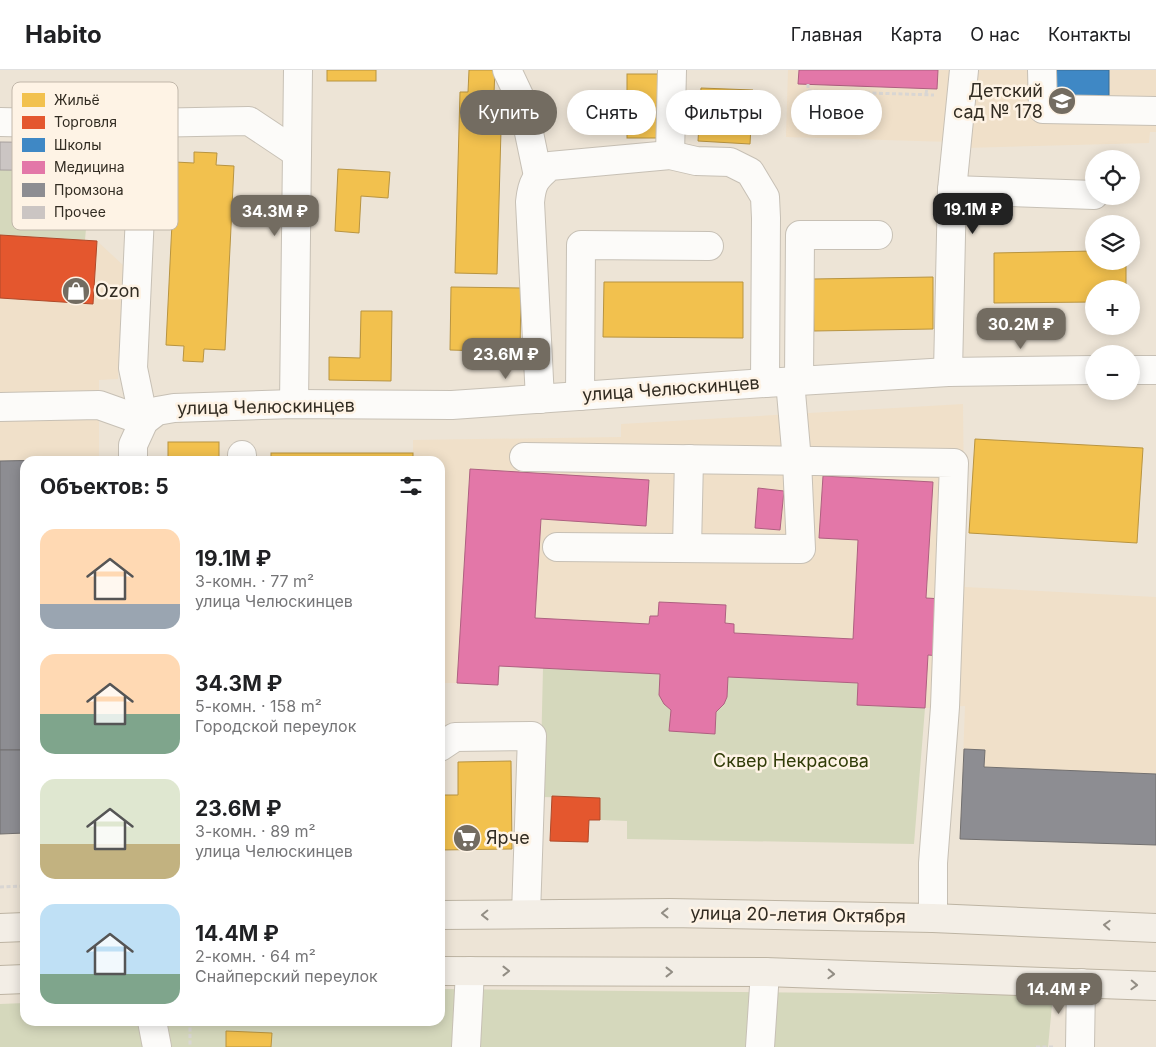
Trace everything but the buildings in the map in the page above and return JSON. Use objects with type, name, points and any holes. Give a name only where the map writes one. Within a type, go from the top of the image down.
[{"type":"main road","name":"улица 20-летия Октября","points":[[445,916],[670,913],[933,918],[1156,928]]},
{"type":"main road","points":[[0,928],[20,927]]},
{"type":"main road","points":[[445,971],[765,972],[1156,986]]},
{"type":"main road","points":[[0,980],[20,979]]},
{"type":"street","points":[[294,404],[298,70]]},
{"type":"street","points":[[507,70],[523,104],[538,176]]},
{"type":"street","points":[[670,155],[672,70]]},
{"type":"street","points":[[1042,70],[1043,110],[1156,111]]},
{"type":"street","points":[[948,372],[952,190],[963,83]]},
{"type":"street","points":[[178,122],[249,121],[297,153]]},
{"type":"street","points":[[540,399],[530,202],[532,186],[538,176],[550,166],[670,155],[696,161],[730,162],[750,172],[765,197],[785,382],[797,461],[800,549],[558,547]]},
{"type":"street","points":[[952,190],[1085,195]]},
{"type":"street","points":[[133,456],[134,445],[144,421],[133,368],[139,230]]},
{"type":"street","points":[[785,382],[800,235],[878,235]]},
{"type":"street","points":[[580,396],[581,245],[709,246]]},
{"type":"street","name":"улица Челюскинцев","points":[[144,421],[157,411],[174,408],[294,404],[452,406],[948,372],[1085,370]]},
{"type":"street","points":[[1140,370],[1156,370]]},
{"type":"street","points":[[0,407],[99,405],[144,421]]},
{"type":"street","points":[[524,457],[954,463],[945,707],[934,863],[933,918]]},
{"type":"street","points":[[687,548],[689,459]]},
{"type":"street","points":[[445,743],[455,736],[532,736],[526,914]]},
{"type":"street","points":[[466,1047],[470,971]]},
{"type":"street","points":[[760,1047],[765,972]]},
{"type":"street","points":[[1080,1047],[1081,982]]},
{"type":"street","points":[[153,1026],[157,1047]]},
{"type":"path","points":[[808,84],[808,91],[926,94],[963,83]]},
{"type":"path","points":[[926,94],[927,88]]},
{"type":"path","points":[[0,887],[20,886]]},
{"type":"path","points":[[190,1026],[190,1047]]},
{"type":"shaded area","points":[[788,70],[957,70],[951,142],[786,137]]},
{"type":"shaded area","name":"Детский сад № 178","points":[[972,70],[1156,70],[1156,132],[1150,132],[1149,143],[965,148]]},
{"type":"shaded area","points":[[0,235],[97,241],[125,267],[118,379],[99,380],[99,456],[20,456],[20,833],[0,834]]},
{"type":"shaded area","points":[[963,404],[965,587],[1156,597],[1156,845],[960,839],[965,706],[925,708],[857,705],[858,684],[728,677],[727,697],[724,704],[716,712],[715,734],[669,731],[664,704],[659,695],[660,674],[500,666],[498,685],[445,683],[445,456],[413,456],[413,440],[621,437],[621,424]]},
{"type":"green space","points":[[0,170],[12,170],[12,230],[86,230],[85,240],[0,235]]},
{"type":"green space","name":"Сквер Некрасова","points":[[543,668],[660,674],[661,698],[671,710],[669,730],[715,734],[716,712],[724,704],[727,697],[728,677],[858,683],[857,705],[925,708],[914,844],[627,839],[627,821],[600,820],[600,798],[540,797]]},
{"type":"green space","points":[[445,989],[1053,995],[1048,1047],[0,1047],[0,1004],[20,1003],[20,1026],[445,1026]]},
{"type":"place","name":"Детский сад № 178","points":[[1062,101]]},
{"type":"place","name":"Ozon","points":[[76,291]]},
{"type":"place","name":"Ярче","points":[[467,838]]}]
